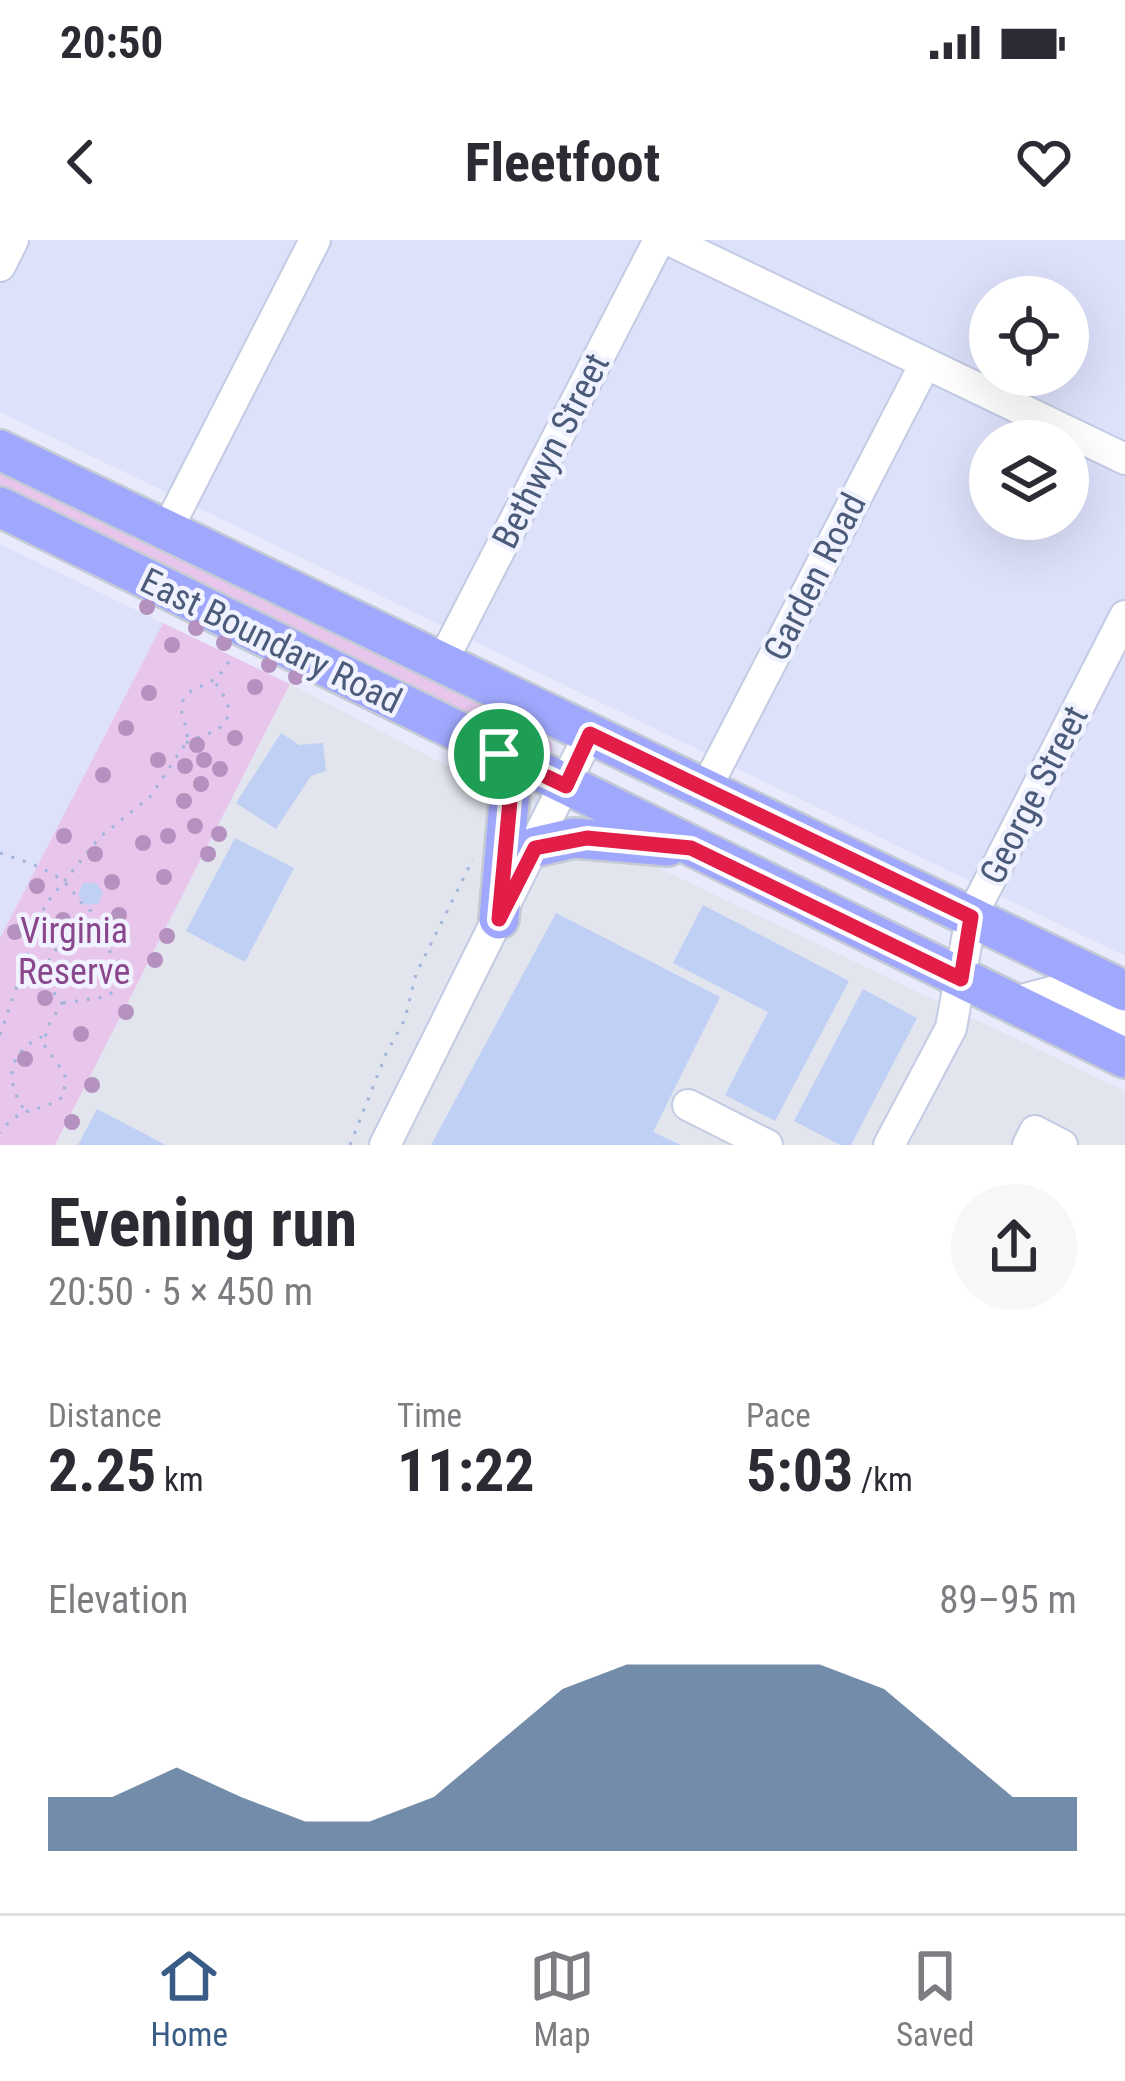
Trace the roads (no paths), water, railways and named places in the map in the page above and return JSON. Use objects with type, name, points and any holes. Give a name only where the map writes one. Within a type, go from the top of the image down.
[{"type":"main road","name":"East Boundary Road","points":[[0,450],[1125,991]]},
{"type":"main road","name":"East Boundary Road","points":[[0,507],[1125,1058]]},
{"type":"main road","points":[[499,754],[511,790],[499,919]]},
{"type":"main road","points":[[535,848],[587,838],[691,848]]},
{"type":"street","points":[[0,266],[13,240]]},
{"type":"street","points":[[166,530],[315,240]]},
{"type":"street","points":[[664,240],[1125,459]]},
{"type":"street","name":"Bethwyn Street","points":[[442,662],[664,240]]},
{"type":"street","name":"Garden Road","points":[[706,788],[924,366]]},
{"type":"street","name":"George Street","points":[[889,1145],[951,1028],[971,917],[1117,650],[1125,616]]},
{"type":"street","points":[[385,1145],[590,734]]},
{"type":"street","points":[[1010,1003],[1059,990],[1125,1021]]},
{"type":"street","points":[[688,1105],[767,1145]]},
{"type":"street","points":[[1028,1145],[1035,1131],[1062,1145]]},
{"type":"park label","name":"Virginia Reserve","points":[[74,952]]}]
